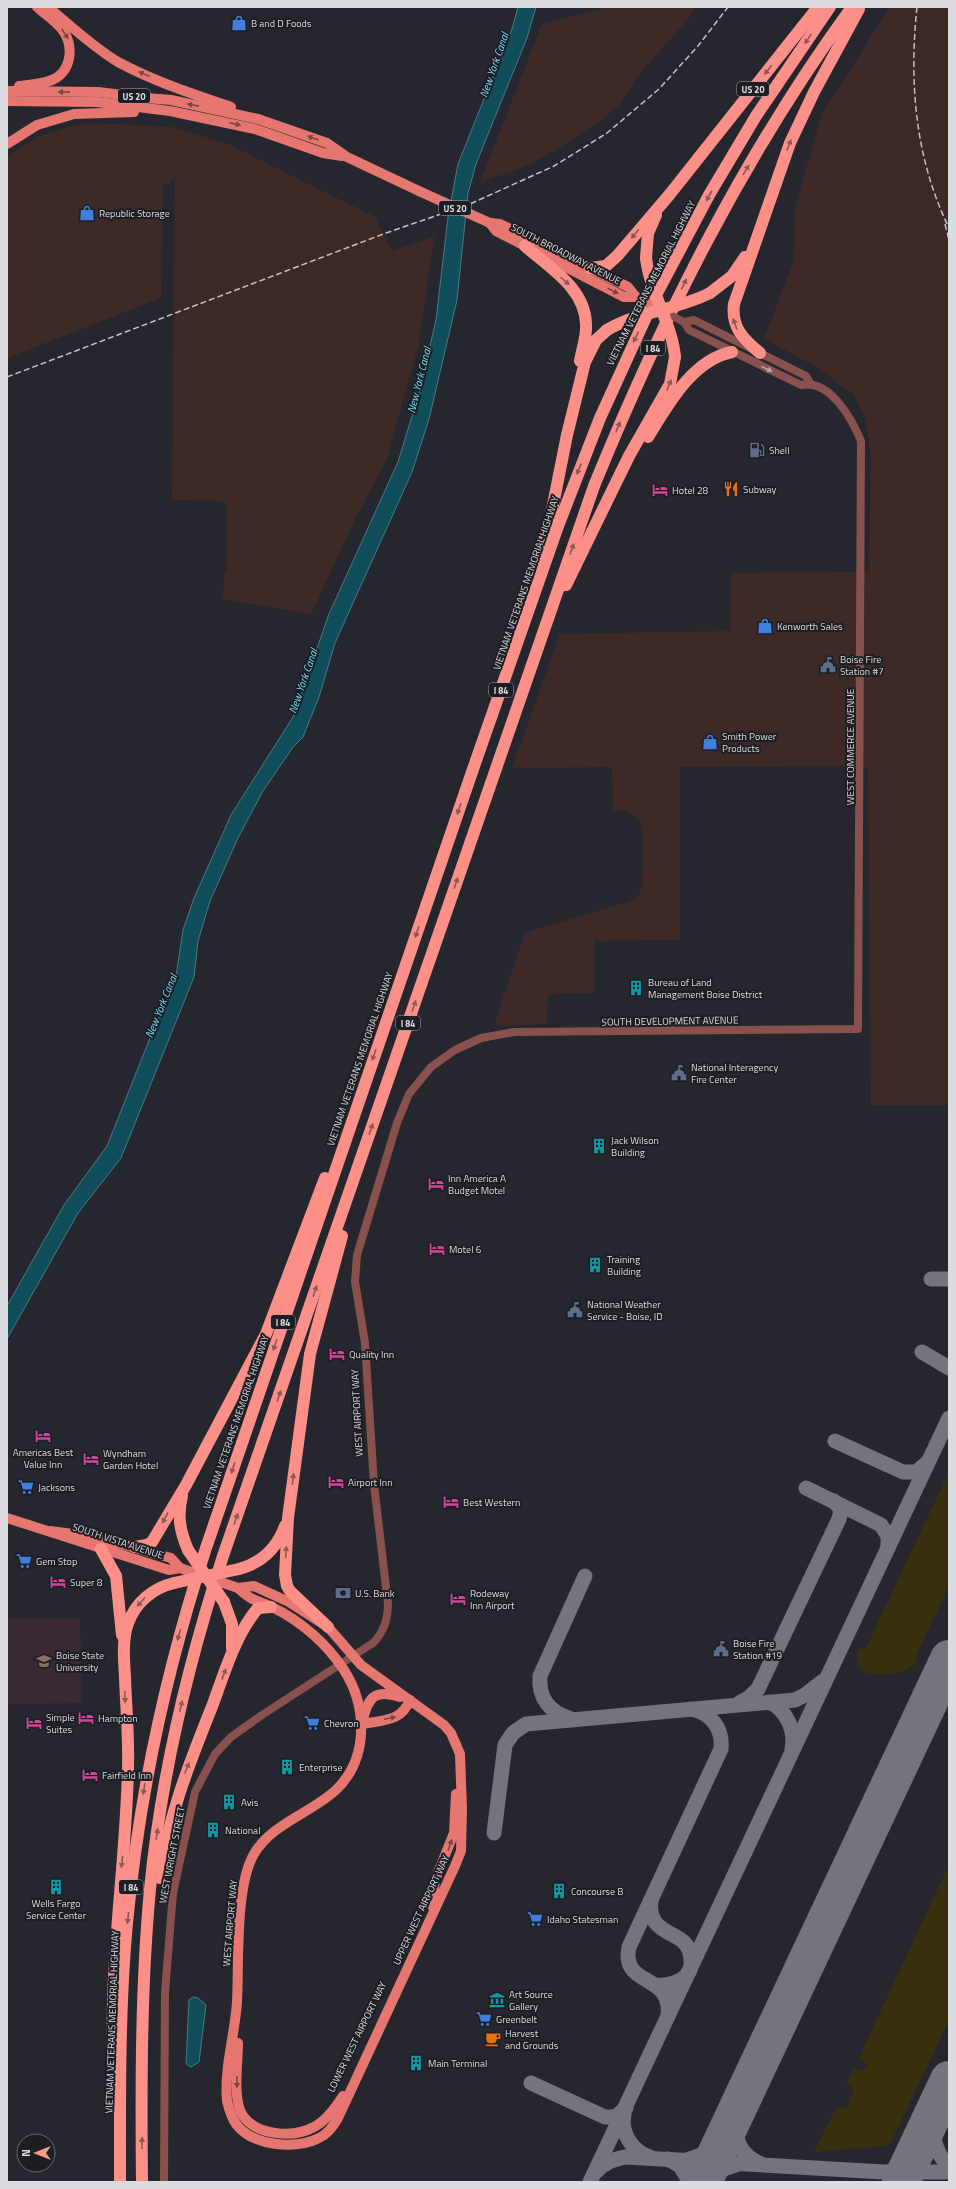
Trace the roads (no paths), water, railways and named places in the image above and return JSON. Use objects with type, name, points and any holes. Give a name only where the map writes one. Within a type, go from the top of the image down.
[{"type":"highway","name":"US 20","points":[[590,268],[606,266],[670,194],[818,7]]},
{"type":"highway","name":"VIETNAM VETERANS MEMORIAL HIGHWAY","points":[[120,2182],[121,2027],[127,1924],[141,1812],[157,1724],[175,1649],[201,1562],[472,772],[572,488],[600,418],[642,325],[689,231],[737,146],[830,7]]},
{"type":"highway","name":"I 84","points":[[142,2182],[142,2082],[145,1951],[155,1851],[178,1718],[208,1604],[223,1556],[594,486],[627,406],[660,334],[710,234],[737,184],[782,111],[852,7]]},
{"type":"highway","points":[[760,353],[738,331],[734,322],[734,304],[790,143],[814,92],[861,7]]},
{"type":"highway","points":[[513,718],[567,583],[629,456],[670,384],[675,357],[674,344],[660,309],[647,268],[646,258],[648,233],[654,217],[670,194]]},
{"type":"highway","points":[[567,435],[588,353],[596,340],[607,330],[617,324],[660,309],[699,299],[723,285],[740,267],[763,222]]},
{"type":"highway","points":[[472,772],[548,527],[587,326],[585,312],[580,298],[571,286],[525,246]]},
{"type":"highway","points":[[605,506],[681,388],[710,359],[732,352]]},
{"type":"highway","points":[[135,1547],[147,1545],[152,1542],[186,1485],[272,1320],[317,1196],[360,1096]]},
{"type":"highway","points":[[328,1627],[286,1586],[285,1575],[288,1518],[312,1340],[334,1267],[363,1153]]},
{"type":"highway","points":[[186,1485],[179,1515],[181,1533],[188,1550],[224,1602],[233,1630],[230,1657]]},
{"type":"highway","points":[[124,1658],[125,1634],[135,1610],[152,1592],[174,1583],[239,1569],[254,1563],[270,1552],[281,1536],[288,1518]]},
{"type":"highway","points":[[101,1549],[116,1576],[124,1658],[128,1768],[112,1986],[114,2063],[120,2150]]},
{"type":"highway","points":[[142,2082],[156,1906],[167,1834],[183,1778],[230,1657],[249,1619],[258,1608],[271,1607]]},
{"type":"main road","points":[[7,86],[41,84],[54,79],[63,72],[69,62],[71,52],[66,36],[56,23],[37,7]]},
{"type":"main road","points":[[48,7],[117,61],[135,71],[235,108],[258,119]]},
{"type":"main road","name":"SOUTH BROADWAY AVENUE","points":[[7,91],[98,92],[198,106],[258,119],[327,143],[347,157],[421,192],[490,223],[500,224],[628,287],[636,297],[660,309]]},
{"type":"main road","name":"SOUTH BROADWAY AVENUE","points":[[7,102],[98,102],[170,111],[255,129],[323,152],[347,157]]},
{"type":"main road","points":[[7,144],[37,125],[74,114],[170,111]]},
{"type":"main road","name":"SOUTH BROADWAY AVENUE","points":[[490,223],[496,232],[624,297],[636,297]]},
{"type":"main road","name":"SOUTH VISTA AVENUE","points":[[7,1518],[168,1570],[180,1568],[238,1588],[248,1598],[271,1607],[294,1619],[316,1638],[339,1663]]},
{"type":"main road","name":"SOUTH VISTA AVENUE","points":[[50,1531],[96,1537],[135,1547],[172,1558],[180,1568]]},
{"type":"main road","name":"SOUTH VISTA AVENUE","points":[[238,1588],[254,1586],[300,1608],[328,1627],[352,1655]]},
{"type":"main road","points":[[352,1655],[361,1665],[410,1700],[451,1733],[460,1754],[460,1765]]},
{"type":"main road","name":"WEST AIRPORT WAY","points":[[226,2095],[237,2001],[243,1886],[254,1854],[267,1838],[336,1789],[347,1775],[355,1759],[362,1736],[362,1724],[358,1704],[351,1683],[339,1663]]},
{"type":"main road","points":[[389,1693],[410,1700],[403,1713],[397,1717],[362,1724],[368,1702],[374,1696],[389,1693]]},
{"type":"main road","name":"UPPER WEST AIRPORT WAY","points":[[226,2095],[230,2112],[236,2124],[256,2140],[292,2144],[310,2142],[327,2133],[338,2118],[460,1851],[462,1809],[460,1765]]},
{"type":"main road","name":"LOWER WEST AIRPORT WAY","points":[[237,2001],[237,2089],[238,2103],[243,2116],[253,2126],[267,2132],[285,2134],[314,2128],[338,2105],[345,2092],[432,1908],[435,1880],[454,1833],[460,1765]]},
{"type":"street","name":"SOUTH BROADWAY AVENUE","points":[[660,309],[684,322],[689,330],[732,352],[801,385],[810,383]]},
{"type":"street","name":"SOUTH BROADWAY AVENUE","points":[[684,322],[694,320],[806,376],[810,383],[823,390],[837,401],[855,427],[861,441]]},
{"type":"street","name":"WEST COMMERCE AVENUE","points":[[858,1029],[861,441]]},
{"type":"street","name":"SOUTH DEVELOPMENT AVENUE","points":[[482,1038],[514,1032],[858,1029]]},
{"type":"street","name":"WEST AIRPORT WAY","points":[[352,1655],[364,1650],[379,1638],[386,1623],[388,1612],[374,1485],[365,1343],[355,1282],[357,1255],[397,1122],[409,1094],[431,1067],[442,1058],[455,1050],[482,1038]]},
{"type":"street","name":"WEST WRIGHT STREET","points":[[164,2182],[165,1992],[173,1893],[195,1792],[215,1754],[231,1737],[352,1655]]},
{"type":"water","points":[[518,7],[536,7],[527,38],[476,164],[468,193],[457,300],[429,419],[412,472],[335,643],[319,697],[303,737],[293,747],[263,791],[238,838],[210,901],[198,941],[194,977],[121,1158],[78,1213],[7,1339],[7,1306],[64,1205],[107,1146],[152,1033],[175,983],[183,930],[194,898],[231,815],[293,717],[329,614],[398,462],[419,393],[436,320],[448,217],[458,164],[512,29]]},
{"type":"water","points":[[193,1997],[198,1998],[206,2005],[199,2062],[191,2067],[186,2064],[189,2000]]},
{"type":"railway","points":[[7,377],[386,233],[470,204],[554,166],[607,133],[659,89],[698,46],[728,7]]},
{"type":"railway","points":[[917,7],[914,64],[917,120],[929,175],[949,228]]},
{"type":"railway","points":[[945,224],[949,240]]},
{"type":"place","name":"B and D Foods","points":[[239,23]]},
{"type":"place","name":"Republic Storage","points":[[87,213]]},
{"type":"place","name":"Shell","points":[[757,450]]},
{"type":"place","name":"Subway","points":[[731,489]]},
{"type":"place","name":"Hotel 28","points":[[660,490]]},
{"type":"place","name":"Kenworth Sales","points":[[765,626]]},
{"type":"place","name":"Boise Fire Station #7","points":[[828,665]]},
{"type":"place","name":"Smith Power Products","points":[[710,742]]},
{"type":"place","name":"Bureau of Land Management Boise District","points":[[636,988]]},
{"type":"place","name":"National Interagency Fire Center","points":[[679,1073]]},
{"type":"place","name":"Jack Wilson Building","points":[[599,1146]]},
{"type":"place","name":"Inn America A Budget Motel","points":[[436,1184]]},
{"type":"place","name":"Motel 6","points":[[437,1249]]},
{"type":"place","name":"Training Building","points":[[595,1265]]},
{"type":"place","name":"National Weather Service - Boise, ID","points":[[575,1310]]},
{"type":"place","name":"Quality Inn","points":[[337,1354]]},
{"type":"place","name":"Americas Best Value Inn","points":[[43,1436]]},
{"type":"place","name":"Wyndham Garden Hotel","points":[[91,1459]]},
{"type":"place","name":"Airport Inn","points":[[336,1482]]},
{"type":"place","name":"Jacksons","points":[[26,1487]]},
{"type":"place","name":"Best Western","points":[[451,1502]]},
{"type":"place","name":"Gem Stop","points":[[24,1561]]},
{"type":"place","name":"Super 8","points":[[58,1582]]},
{"type":"place","name":"U.S. Bank","points":[[343,1593]]},
{"type":"place","name":"Rodeway Inn Airport","points":[[458,1599]]},
{"type":"place","name":"Boise Fire Station #19","points":[[721,1649]]},
{"type":"place","name":"Boise State University","points":[[44,1661]]},
{"type":"place","name":"Hampton","points":[[86,1718]]},
{"type":"place","name":"Simple Suites","points":[[34,1723]]},
{"type":"place","name":"Chevron","points":[[312,1723]]},
{"type":"place","name":"Enterprise","points":[[287,1767]]},
{"type":"place","name":"Fairfield Inn","points":[[90,1775]]},
{"type":"place","name":"Avis","points":[[229,1802]]},
{"type":"place","name":"National","points":[[213,1830]]},
{"type":"place","name":"Wells Fargo Service Center","points":[[56,1887]]},
{"type":"place","name":"Concourse B","points":[[559,1891]]},
{"type":"place","name":"Idaho Statesman","points":[[535,1919]]},
{"type":"place","name":"Art Source Gallery","points":[[497,2000]]},
{"type":"place","name":"Greenbelt","points":[[484,2019]]},
{"type":"place","name":"Harvest and Grounds","points":[[493,2039]]},
{"type":"place","name":"Main Terminal","points":[[416,2063]]},
{"type":"water label","name":"New York Canal","points":[[494,65]]},
{"type":"water label","name":"New York Canal","points":[[419,380]]},
{"type":"water label","name":"New York Canal","points":[[303,681]]},
{"type":"water label","name":"New York Canal","points":[[161,1006]]}]
